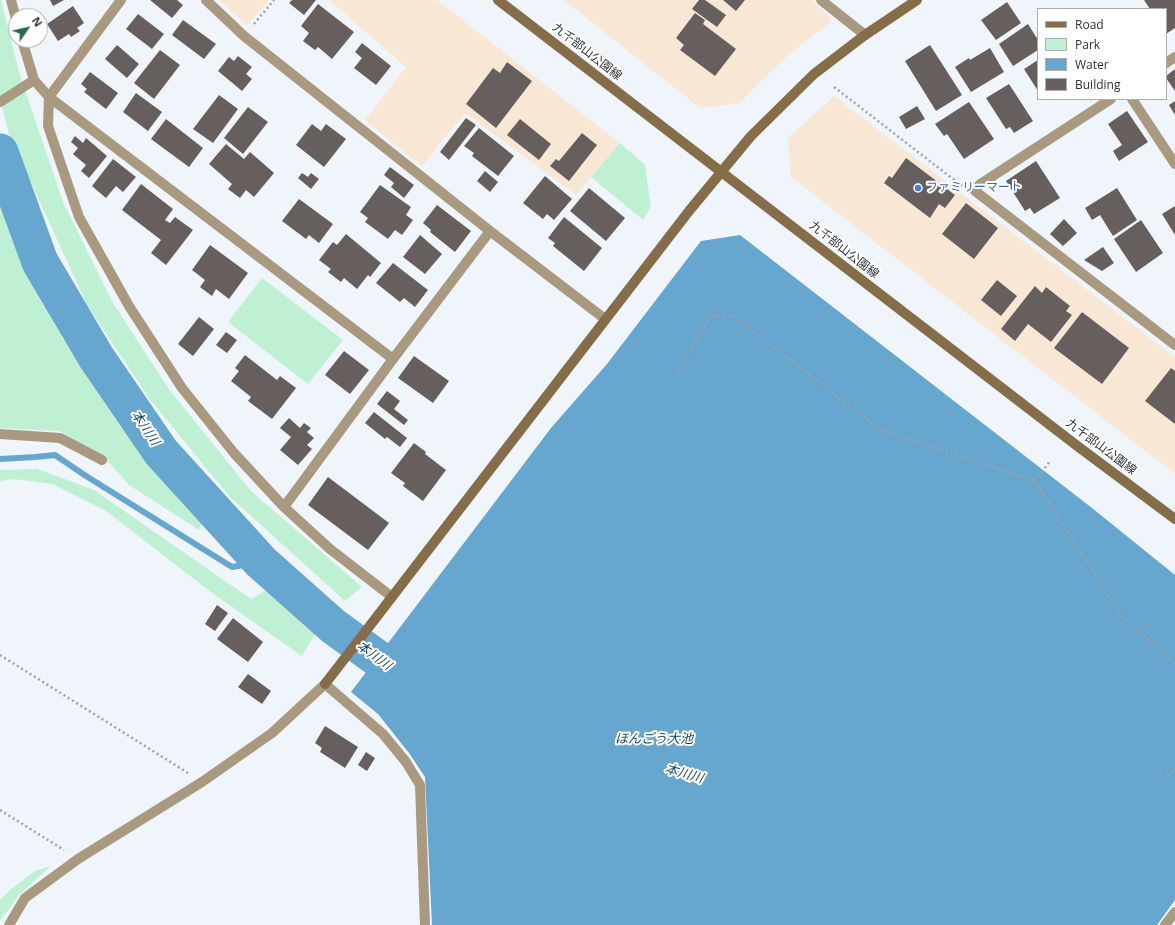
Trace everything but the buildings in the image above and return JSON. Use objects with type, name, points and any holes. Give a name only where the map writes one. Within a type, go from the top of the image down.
[{"type":"street","points":[[122,0],[49,97],[48,126],[79,217],[129,306],[182,388],[234,453],[284,507],[330,549],[392,597]]},
{"type":"street","points":[[206,0],[244,36],[490,231],[605,319]]},
{"type":"street","name":"九千部山公園線","points":[[498,0],[1175,520]]},
{"type":"street","points":[[821,0],[865,34]]},
{"type":"street","points":[[9,925],[25,898],[78,859],[202,782],[272,733],[325,684],[605,319],[689,211],[751,136],[809,79],[865,34],[917,0]]},
{"type":"street","points":[[24,48],[34,80],[49,97],[393,359]]},
{"type":"street","points":[[0,102],[34,80]]},
{"type":"street","points":[[1109,100],[979,185],[975,191],[1175,345]]},
{"type":"street","points":[[1133,100],[1175,164]]},
{"type":"street","points":[[284,507],[490,231]]},
{"type":"street","points":[[0,434],[60,438],[102,460]]},
{"type":"street","points":[[325,684],[383,734],[406,762],[420,785],[425,925]]},
{"type":"street","points":[[1165,925],[1175,912]]},
{"type":"path","points":[[244,36],[274,0]]},
{"type":"path","points":[[834,87],[960,185],[975,191]]},
{"type":"path","points":[[677,374],[711,315],[734,317],[881,430],[1035,481],[1123,618],[1175,663]]},
{"type":"path","points":[[1035,481],[1050,461]]},
{"type":"path","points":[[0,655],[202,782]]},
{"type":"path","points":[[1163,779],[1175,770]]},
{"type":"path","points":[[0,810],[78,859]]},
{"type":"shaded area","points":[[219,0],[269,0],[247,26]]},
{"type":"shaded area","points":[[329,0],[437,0],[620,143],[576,195],[465,113],[422,166],[365,120],[406,67]]},
{"type":"shaded area","points":[[564,0],[712,0],[715,2],[716,0],[810,0],[831,17],[829,23],[787,56],[739,103],[700,108]]},
{"type":"shaded area","points":[[834,96],[1175,357],[1175,474],[791,177],[788,138]]},
{"type":"green space","points":[[1,0],[8,28],[8,48],[13,48],[19,72],[63,202],[113,303],[169,389],[251,491],[362,587],[345,601],[230,497],[151,401],[87,305],[9,134],[0,100]]},
{"type":"green space","points":[[620,143],[645,165],[651,207],[643,220],[591,177]]},
{"type":"green space","points":[[0,193],[63,338],[144,453],[205,519],[199,530],[129,485],[106,459],[59,431],[0,428]]},
{"type":"green space","points":[[262,278],[343,340],[308,384],[228,322]]},
{"type":"green space","points":[[38,469],[94,490],[251,599],[268,589],[317,631],[302,656],[216,596],[106,511],[52,484],[14,479],[0,481],[0,470]]},
{"type":"green space","points":[[51,866],[19,895],[0,921],[0,900],[11,889],[35,871]]},
{"type":"water","name":"ほんごう大池","points":[[740,235],[1092,508],[1175,575],[1175,900],[1157,925],[432,925],[425,777],[409,753],[378,714],[351,692],[551,428],[607,364],[701,241]]},
{"type":"waterway","name":"本川川","points":[[0,152],[40,262],[96,357],[161,452],[261,562],[333,626],[418,688]]},
{"type":"waterway","points":[[0,459],[55,455],[232,567],[261,562]]},
{"type":"place","name":"ファミリーマート","points":[[918,188]]}]
